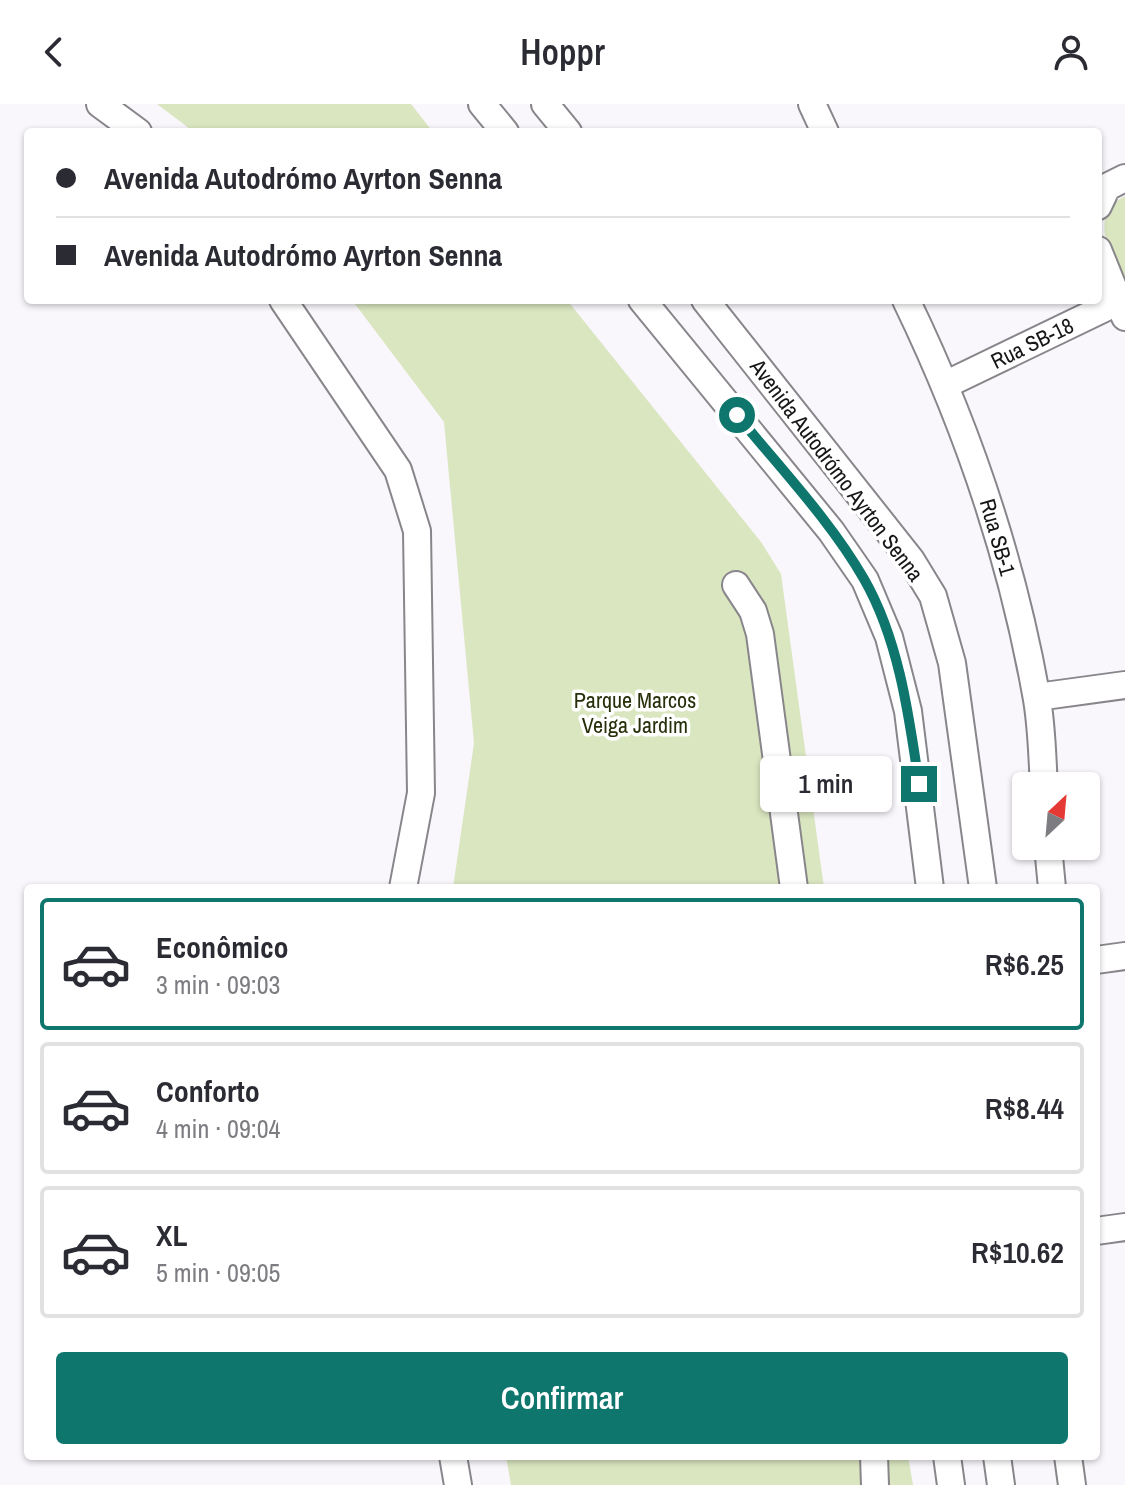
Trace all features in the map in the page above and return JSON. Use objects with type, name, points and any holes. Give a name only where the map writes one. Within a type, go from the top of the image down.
[{"type":"street","points":[[100,104],[133,128]]},
{"type":"street","points":[[482,104],[502,128]]},
{"type":"street","points":[[812,104],[823,128]]},
{"type":"street","points":[[1102,198],[1107,187],[1125,178]]},
{"type":"street","name":"Rua SB-18","points":[[947,384],[1121,310],[1102,260]]},
{"type":"street","points":[[286,304],[398,470],[417,531],[421,793],[404,884]]},
{"type":"street","name":"Avenida Autodrómo Ayrton Senna","points":[[645,304],[831,531],[865,580],[889,637],[908,711],[930,884]]},
{"type":"street","name":"Avenida Autodrómo Ayrton Senna","points":[[708,304],[911,560],[933,596],[952,663],[982,884]]},
{"type":"street","name":"Rua SB-1","points":[[908,304],[947,384],[1000,530],[1037,697],[1043,772]]},
{"type":"street","points":[[736,585],[753,611],[760,634],[793,884]]},
{"type":"street","points":[[1037,697],[1125,685]]},
{"type":"street","points":[[1049,860],[1052,884]]},
{"type":"street","points":[[1100,959],[1125,956]]},
{"type":"street","points":[[1100,1230],[1125,1227]]},
{"type":"street","points":[[454,1460],[458,1485]]},
{"type":"street","points":[[874,1460],[875,1485]]},
{"type":"street","points":[[948,1460],[951,1485]]},
{"type":"street","points":[[998,1460],[1001,1485]]},
{"type":"street","points":[[1069,1460],[1072,1485]]},
{"type":"green space","points":[[157,104],[411,104],[430,128],[189,128]]},
{"type":"green space","points":[[1125,196],[1125,284],[1109,249],[1104,225],[1113,204]]},
{"type":"green space","name":"Parque Marcos Veiga Jardim","points":[[355,304],[570,304],[761,542],[781,574],[823,884],[454,884],[474,743],[444,422]]},
{"type":"green space","points":[[507,1460],[909,1460],[913,1485],[511,1485]]},
{"type":"route","points":[[737,415],[831,531],[865,580],[889,637],[908,711],[919,784]]}]
